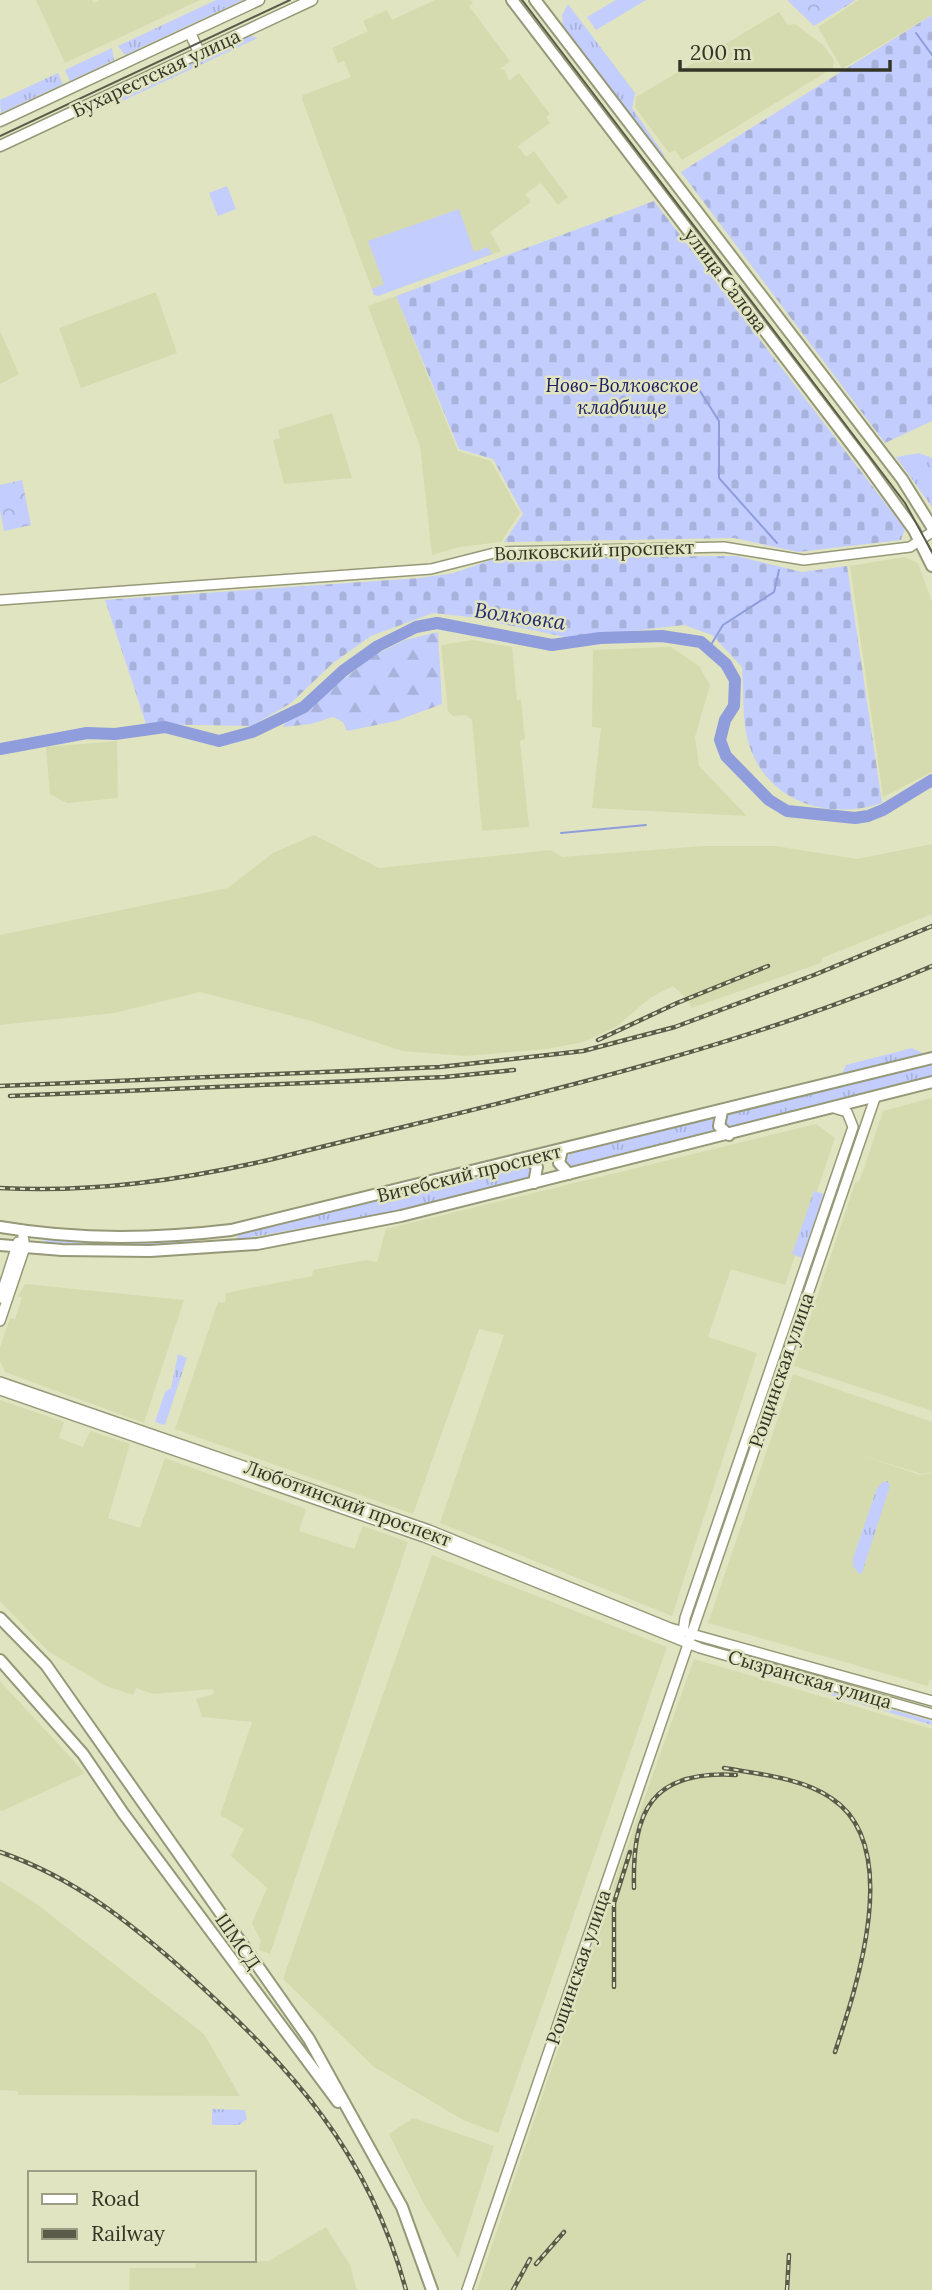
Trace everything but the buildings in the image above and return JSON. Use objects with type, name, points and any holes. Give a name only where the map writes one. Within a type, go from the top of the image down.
[{"type":"main road","name":"Бухарестская улица","points":[[0,121],[259,0]]},
{"type":"main road","name":"Бухарестская улица","points":[[0,146],[312,0]]},
{"type":"main road","name":"улица Салова","points":[[512,0],[862,458],[921,542],[932,566]]},
{"type":"main road","name":"улица Салова","points":[[535,0],[902,480],[932,529]]},
{"type":"main road","points":[[190,33],[199,52]]},
{"type":"main road","name":"Витебский проспект","points":[[0,1227],[77,1235],[191,1234],[231,1230],[932,1059]]},
{"type":"main road","name":"Витебский проспект","points":[[0,1245],[83,1251],[190,1250],[238,1246],[313,1233],[729,1136],[932,1083]]},
{"type":"main road","points":[[722,1111],[719,1126],[729,1136]]},
{"type":"main road","points":[[562,1150],[559,1163],[569,1174]]},
{"type":"main road","points":[[529,1158],[537,1167],[534,1183]]},
{"type":"main road","points":[[190,1250],[195,1242],[191,1234]]},
{"type":"main road","name":"ШМСД","points":[[0,1618],[46,1665],[309,2039],[402,2207],[430,2290]]},
{"type":"main road","name":"ШМСД","points":[[0,1660],[83,1754],[131,1824],[334,2097],[399,2209],[430,2290]]},
{"type":"street","name":"Волковский проспект","points":[[0,600],[423,570],[452,565],[492,552],[724,547],[797,561],[909,547],[921,542],[932,529]]},
{"type":"street","name":"Рощинская улица","points":[[687,1631],[874,1098]]},
{"type":"street","name":"Рощинская улица","points":[[467,2290],[688,1643],[687,1631],[853,1127],[847,1112],[834,1108]]},
{"type":"street","points":[[0,1321],[21,1247],[22,1230]]},
{"type":"street","points":[[0,1298],[21,1247]]},
{"type":"street","name":"Люботинский проспект","points":[[0,1382],[429,1530],[666,1627],[687,1631]]},
{"type":"street","name":"Люботинский проспект","points":[[0,1390],[424,1537],[688,1643]]},
{"type":"street","name":"Сызранская улица","points":[[687,1631],[932,1701]]},
{"type":"street","name":"Сызранская улица","points":[[688,1643],[932,1714]]},
{"type":"shaded area","points":[[36,0],[92,0],[94,3],[100,0],[200,0],[65,63]]},
{"type":"shaded area","points":[[435,0],[471,0],[473,3],[469,6],[510,61],[500,69],[505,70],[509,81],[519,73],[550,114],[546,117],[550,123],[518,146],[526,157],[534,151],[568,197],[558,205],[541,183],[525,194],[531,202],[490,232],[501,251],[378,296],[374,295],[302,99],[303,95],[351,77],[344,61],[338,63],[332,48],[368,31],[363,21],[387,10],[392,20]]},
{"type":"shaded area","points":[[858,0],[932,0],[932,15],[842,69],[818,27]]},
{"type":"shaded area","points":[[779,12],[788,25],[795,24],[823,45],[834,60],[833,68],[682,160],[675,150],[669,153],[635,107],[636,97]]},
{"type":"shaded area","points":[[156,292],[177,353],[81,388],[59,328]]},
{"type":"shaded area","points":[[396,296],[458,451],[491,461],[520,513],[501,542],[459,547],[432,555],[420,446],[368,306]]},
{"type":"shaded area","points":[[0,331],[19,374],[0,384]]},
{"type":"shaded area","points":[[332,413],[352,478],[284,484],[273,440],[280,438],[278,430]]},
{"type":"shaded area","points":[[904,557],[918,563],[932,602],[932,772],[883,797],[850,566]]},
{"type":"shaded area","points":[[473,640],[512,647],[517,700],[521,700],[525,739],[520,741],[529,827],[482,831],[472,720],[466,715],[453,716],[448,711],[441,645]]},
{"type":"shaded area","points":[[671,647],[699,666],[710,685],[695,737],[699,766],[747,816],[592,808],[601,728],[592,727],[593,650]]},
{"type":"shaded area","points":[[117,741],[118,798],[67,803],[50,794],[46,747]]},
{"type":"shaded area","points":[[314,835],[379,868],[551,850],[562,857],[703,846],[775,846],[857,859],[932,844],[932,914],[822,958],[821,963],[691,1008],[688,1000],[673,986],[650,998],[616,1027],[583,1042],[547,1049],[466,1056],[402,1051],[308,1020],[200,992],[114,1013],[0,1025],[0,935],[228,888],[273,853]]},
{"type":"shaded area","points":[[932,1098],[932,1411],[794,1366],[855,1183],[860,1180],[883,1111]]},
{"type":"shaded area","points":[[816,1124],[835,1138],[785,1285],[731,1269],[708,1337],[757,1353],[672,1616],[440,1523],[504,1335],[479,1329],[413,1514],[175,1429],[218,1302],[225,1303],[226,1293],[312,1276],[313,1270],[366,1260],[377,1262],[386,1229]]},
{"type":"shaded area","points":[[25,1284],[184,1300],[144,1423],[5,1372],[0,1361],[0,1347],[10,1318],[15,1319],[22,1298],[18,1296]]},
{"type":"shaded area","points":[[793,1374],[932,1422],[932,1472],[921,1474],[856,1453],[920,1475],[932,1473],[932,1681],[929,1680],[928,1686],[708,1623]]},
{"type":"shaded area","points":[[0,1400],[64,1422],[59,1438],[83,1447],[90,1431],[130,1444],[108,1518],[140,1528],[165,1458],[306,1509],[299,1531],[354,1549],[363,1526],[408,1542],[270,1954],[259,1950],[261,1941],[252,1923],[267,1888],[231,1856],[244,1829],[220,1815],[252,1722],[202,1717],[196,1699],[214,1694],[213,1689],[153,1694],[136,1688],[133,1695],[106,1686],[48,1651],[0,1601]]},
{"type":"shaded area","points":[[432,1555],[667,1647],[498,2133],[463,2120],[374,2067],[283,1979]]},
{"type":"shaded area","points":[[694,1659],[932,1729],[932,2290],[477,2290],[606,1906]]},
{"type":"shaded area","points":[[0,1681],[85,1773],[2,1811],[0,1810]]},
{"type":"shaded area","points":[[0,1881],[34,1902],[204,2034],[240,2096],[18,2095],[18,2091],[0,2090]]},
{"type":"shaded area","points":[[413,2118],[494,2146],[458,2258],[424,2204],[389,2134]]},
{"type":"shaded area","points":[[326,2227],[350,2265],[357,2290],[129,2290],[130,2268],[195,2268],[197,2262],[269,2261]]},
{"type":"green space","points":[[216,0],[243,0],[125,55],[118,46]]},
{"type":"green space","points":[[616,0],[646,0],[596,30],[587,17]]},
{"type":"green space","points":[[787,0],[856,0],[814,26]]},
{"type":"green space","points":[[568,4],[635,93],[632,108],[665,156],[662,157],[563,25],[562,15]]},
{"type":"green space","points":[[932,15],[932,421],[885,443],[681,172]]},
{"type":"green space","points":[[250,36],[258,38],[120,102],[118,98]]},
{"type":"green space","points":[[112,48],[114,60],[70,81],[65,70]]},
{"type":"green space","points":[[58,73],[63,84],[1,113],[0,100]]},
{"type":"green space","points":[[227,186],[236,209],[218,216],[209,193]]},
{"type":"green space","name":"Ново-Волковское кладбище","points":[[654,201],[905,529],[901,540],[798,552],[734,538],[504,542],[523,514],[493,459],[459,449],[396,296]]},
{"type":"green space","points":[[459,209],[474,252],[488,247],[492,254],[378,296],[374,295],[372,289],[384,284],[368,241]]},
{"type":"green space","points":[[919,453],[932,458],[932,507],[896,457]]},
{"type":"green space","points":[[22,480],[31,525],[4,531],[0,511],[0,485]]},
{"type":"green space","points":[[736,556],[802,572],[847,566],[882,803],[839,810],[799,801],[781,791],[766,777],[755,759],[747,737],[742,667],[712,635],[684,625],[570,638],[470,617],[433,613],[371,636],[333,663],[291,703],[252,726],[146,724],[105,600],[420,578],[454,573],[497,558]]},
{"type":"green space","points":[[438,632],[442,704],[396,721],[347,731],[343,722],[333,717],[311,724],[283,727],[290,713],[340,682],[375,655],[405,640]]},
{"type":"green space","points":[[912,1048],[924,1054],[842,1074],[846,1065]]},
{"type":"green space","points":[[932,1064],[932,1077],[729,1130],[724,1124],[725,1116],[728,1115]]},
{"type":"green space","points":[[714,1118],[713,1127],[718,1133],[571,1168],[564,1162],[570,1154]]},
{"type":"green space","points":[[526,1165],[532,1168],[530,1178],[390,1212],[236,1240],[239,1234]]},
{"type":"green space","points":[[814,1191],[824,1194],[802,1258],[792,1254]]},
{"type":"green space","points":[[45,1239],[190,1239],[193,1242],[149,1245],[45,1243]]},
{"type":"green space","points":[[178,1354],[187,1358],[165,1425],[155,1422],[165,1392],[171,1388]]},
{"type":"green space","points":[[888,1481],[890,1486],[862,1573],[859,1574],[853,1566],[853,1558],[877,1488]]},
{"type":"green space","points":[[745,1667],[932,1721],[932,1725],[745,1670]]},
{"type":"green space","points":[[212,2109],[245,2110],[247,2119],[239,2125],[212,2125]]},
{"type":"waterway","points":[[916,33],[932,55]]},
{"type":"waterway","points":[[700,391],[719,421],[719,478],[777,543]]},
{"type":"waterway","points":[[709,648],[723,625],[774,592],[779,570]]},
{"type":"waterway","name":"Волковка","points":[[0,749],[87,733],[115,734],[165,727],[219,741],[252,732],[304,707],[343,671],[378,646],[416,627],[437,623],[552,645],[600,638],[662,636],[701,642],[726,664],[735,680],[734,706],[725,720],[720,740],[726,756],[769,800],[787,811],[855,818],[868,816],[883,810],[932,780]]},
{"type":"waterway","points":[[561,833],[646,825]]},
{"type":"tram line","points":[[0,136],[290,0]]},
{"type":"tram line","points":[[522,0],[905,503],[932,552]]},
{"type":"railway","points":[[0,1086],[440,1067],[583,1051],[675,1027],[814,975],[932,926]]},
{"type":"railway","points":[[598,1040],[677,1003],[768,966]]},
{"type":"railway","points":[[0,1188],[103,1187],[171,1179],[273,1159],[607,1076],[689,1052],[771,1027],[932,966]]},
{"type":"railway","points":[[10,1096],[445,1077],[514,1070]]},
{"type":"railway","points":[[724,1768],[780,1778],[820,1791],[853,1820],[866,1848],[870,1882],[869,1918],[854,1991],[835,2052]]},
{"type":"railway","points":[[634,1888],[637,1837],[643,1817],[653,1800],[666,1788],[684,1780],[707,1775],[736,1775]]},
{"type":"railway","points":[[0,1852],[53,1875],[124,1920],[190,1976],[262,2045],[294,2080],[348,2154],[371,2196],[390,2240],[406,2290]]},
{"type":"railway","points":[[614,1987],[614,1903],[630,1852]]},
{"type":"railway","points":[[536,2264],[564,2232]]},
{"type":"railway","points":[[787,2290],[789,2255]]},
{"type":"railway","points":[[513,2290],[530,2259]]}]
